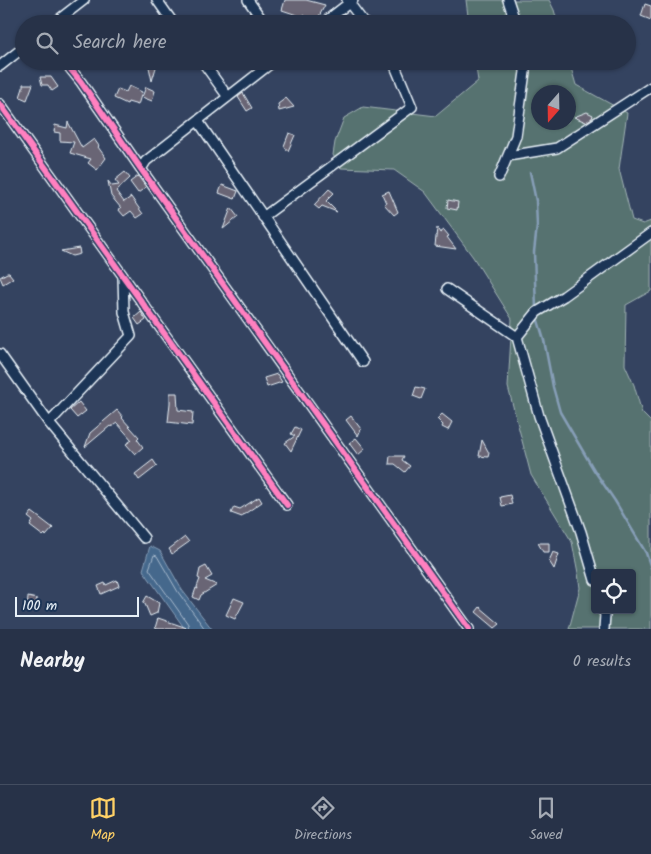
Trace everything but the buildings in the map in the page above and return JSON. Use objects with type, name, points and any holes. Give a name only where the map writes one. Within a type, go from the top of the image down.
[{"type":"street","points":[[65,15],[84,0]]},
{"type":"street","points":[[157,0],[168,15]]},
{"type":"street","points":[[248,0],[259,15]]},
{"type":"street","points":[[508,0],[513,15]]},
{"type":"street","points":[[333,15],[350,1],[359,15]]},
{"type":"street","points":[[0,66],[15,54]]},
{"type":"street","points":[[72,70],[469,629]]},
{"type":"street","points":[[208,70],[228,97]]},
{"type":"street","points":[[141,169],[146,161],[262,70]]},
{"type":"street","points":[[263,217],[412,107],[397,70]]},
{"type":"street","points":[[499,177],[516,136],[525,70]]},
{"type":"street","points":[[508,156],[557,148],[651,87]]},
{"type":"street","points":[[0,104],[287,505]]},
{"type":"street","points":[[198,120],[363,362]]},
{"type":"street","points":[[517,337],[537,312],[564,296],[651,233]]},
{"type":"street","points":[[49,423],[131,336],[124,312],[123,276]]},
{"type":"street","points":[[447,289],[517,337],[539,416],[581,532],[592,569]]},
{"type":"street","points":[[0,354],[49,423],[144,538]]},
{"type":"street","points":[[604,629],[605,614]]},
{"type":"green space","points":[[466,0],[549,0],[555,15],[468,15]]},
{"type":"green space","points":[[476,70],[572,70],[576,85],[627,113],[619,169],[632,220],[643,224],[651,221],[651,291],[626,305],[625,365],[634,385],[642,413],[651,422],[651,629],[569,629],[580,588],[578,573],[572,542],[531,475],[508,387],[512,319],[473,257],[425,192],[394,170],[341,168],[333,155],[335,142],[344,118],[363,107],[436,116],[478,81]]},
{"type":"water","points":[[150,546],[160,551],[182,590],[212,629],[185,629],[143,570]]},
{"type":"waterway","points":[[530,172],[536,201],[537,226],[534,252],[536,309]]},
{"type":"waterway","points":[[537,317],[560,412],[646,553],[651,568]]},
{"type":"cycle path","points":[[71,70],[469,629]]},
{"type":"cycle path","points":[[0,104],[287,505]]}]
